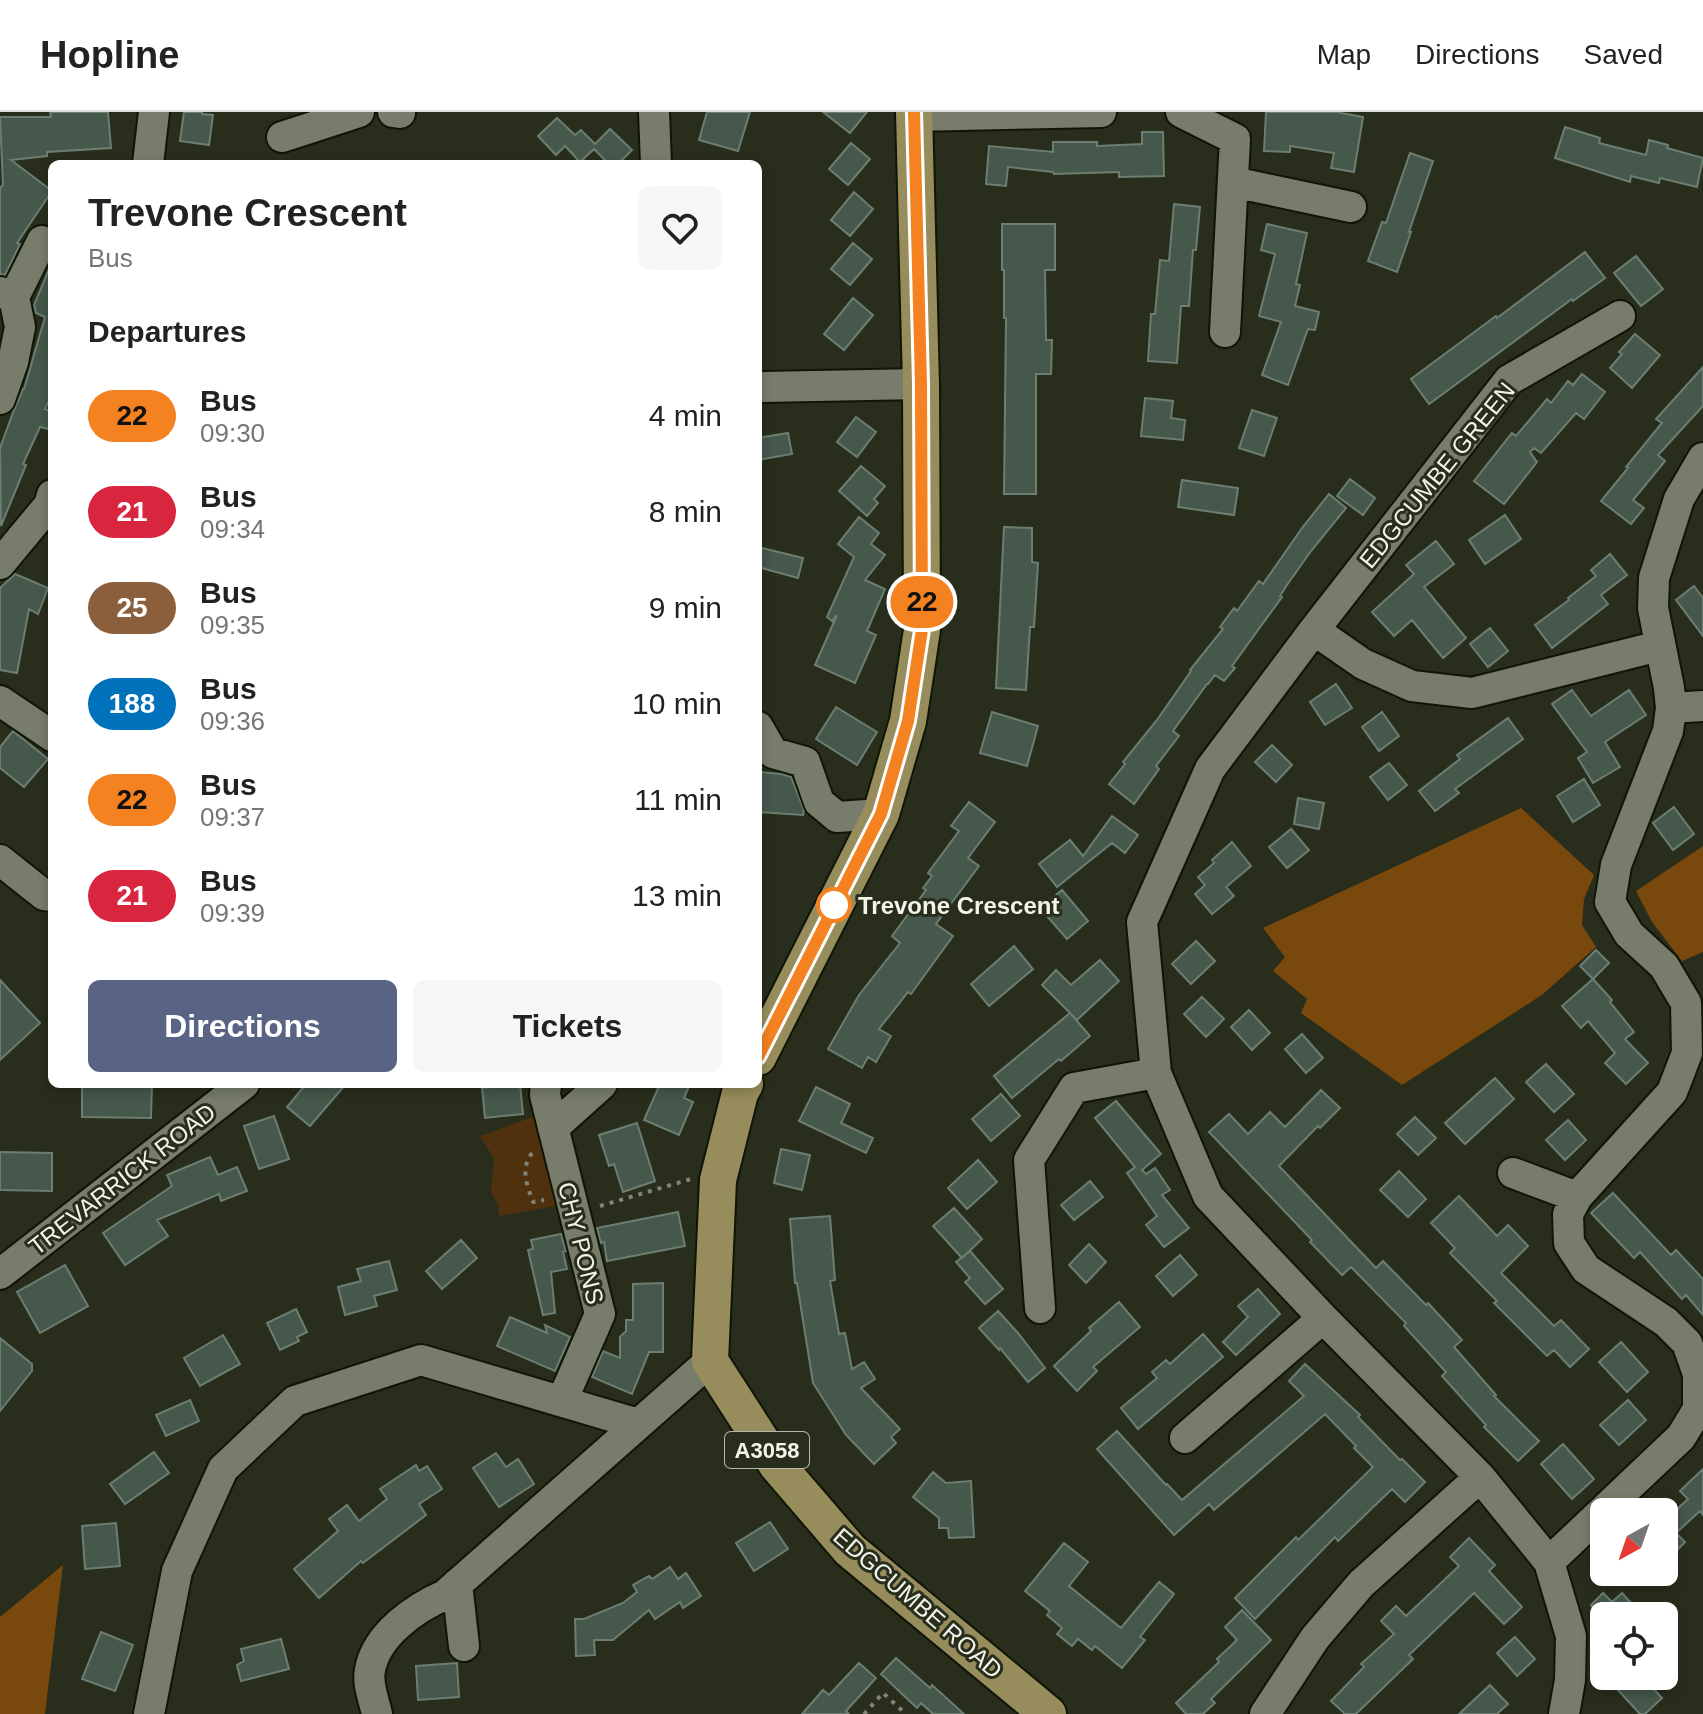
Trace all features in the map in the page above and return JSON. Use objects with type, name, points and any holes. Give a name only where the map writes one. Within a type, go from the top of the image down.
[{"type":"main road","points":[[762,1049],[881,814],[908,721],[922,630],[921,384],[914,114]]},
{"type":"main road","points":[[710,1361],[718,1180],[743,1088]]},
{"type":"main road","name":"EDGCUMBE ROAD","points":[[710,1361],[777,1465],[850,1550],[1048,1714]]},
{"type":"street","points":[[148,160],[154,112]]},
{"type":"street","points":[[282,137],[359,112]]},
{"type":"street","points":[[393,112],[400,113]]},
{"type":"street","points":[[654,112],[656,160]]},
{"type":"street","points":[[914,114],[1101,112]]},
{"type":"street","points":[[1181,112],[1235,139],[1225,332]]},
{"type":"street","points":[[1233,182],[1351,207]]},
{"type":"street","points":[[0,399],[13,362],[20,327],[7,295],[42,241]]},
{"type":"street","name":"EDGCUMBE GREEN","points":[[1564,1714],[1570,1680],[1571,1636],[1549,1562],[1480,1477],[1208,1196],[1156,1073],[1142,922],[1210,769],[1509,380],[1620,316]]},
{"type":"street","points":[[762,387],[921,384]]},
{"type":"street","points":[[1549,1562],[1681,1437],[1698,1409],[1698,1374],[1687,1343],[1666,1322],[1586,1269],[1569,1243],[1568,1214],[1577,1197],[1672,1092],[1687,1053],[1686,1003],[1664,966],[1629,934],[1610,902],[1616,865],[1668,731],[1671,708],[1653,608],[1654,578],[1679,499],[1703,458]]},
{"type":"street","points":[[0,564],[48,506]]},
{"type":"street","points":[[1314,630],[1363,664],[1412,686],[1472,693],[1659,646]]},
{"type":"street","points":[[0,701],[48,733]]},
{"type":"street","points":[[1671,708],[1703,706]]},
{"type":"street","points":[[762,734],[773,753],[805,762],[819,802],[837,817],[881,814]]},
{"type":"street","points":[[3,869],[48,896]]},
{"type":"street","points":[[1040,1308],[1029,1160],[1074,1088],[1156,1073]]},
{"type":"street","name":"TREVARRICK ROAD","points":[[0,1274],[239,1088]]},
{"type":"street","name":"CHY PONS","points":[[546,1088],[600,1314],[562,1401]]},
{"type":"street","points":[[553,1128],[598,1088]]},
{"type":"street","points":[[1513,1173],[1577,1197]]},
{"type":"street","points":[[1185,1438],[1323,1318]]},
{"type":"street","points":[[149,1714],[177,1571],[223,1469],[295,1401],[421,1360],[638,1424]]},
{"type":"street","points":[[377,1714],[369,1673],[374,1655],[388,1635],[426,1603],[445,1595],[710,1361]]},
{"type":"street","points":[[1265,1714],[1315,1638],[1361,1584],[1480,1477]]},
{"type":"street","points":[[457,1584],[464,1646]]},
{"type":"path","points":[[575,1214],[698,1177]]},
{"type":"path","points":[[864,1714],[883,1693],[906,1714]]},
{"type":"shaded area","points":[[1521,808],[1594,875],[1584,899],[1582,925],[1596,947],[1542,995],[1402,1085],[1301,1013],[1307,999],[1273,971],[1285,957],[1263,928]]},
{"type":"shaded area","points":[[1703,846],[1703,952],[1682,961],[1652,922],[1636,891]]},
{"type":"shaded area","points":[[549,1111],[572,1203],[499,1216],[498,1205],[491,1192],[494,1159],[480,1136]]},
{"type":"shaded area","points":[[63,1565],[45,1714],[0,1714],[0,1617]]},
{"type":"building","points":[[50,112],[108,112],[111,148],[47,152],[47,156],[11,160],[48,188],[48,197],[17,243],[20,244],[5,275],[0,274],[0,188],[3,185],[0,117],[51,117]]},
{"type":"building","points":[[184,112],[213,115],[209,145],[180,141]]},
{"type":"building","points":[[707,112],[750,112],[738,151],[699,140]]},
{"type":"building","points":[[823,112],[867,112],[850,133]]},
{"type":"building","points":[[1266,112],[1336,112],[1363,117],[1354,172],[1331,168],[1334,153],[1290,146],[1290,152],[1264,151]]},
{"type":"building","points":[[557,118],[575,135],[581,130],[595,144],[610,129],[632,150],[622,160],[605,160],[594,149],[578,160],[565,146],[556,155],[538,136]]},
{"type":"building","points":[[1565,127],[1600,138],[1599,143],[1646,155],[1649,140],[1703,158],[1697,187],[1660,178],[1659,183],[1631,176],[1630,182],[1555,158]]},
{"type":"building","points":[[1142,132],[1163,132],[1164,176],[1119,177],[1119,172],[1054,174],[1008,167],[1006,186],[986,184],[989,146],[1053,152],[1053,142],[1097,142],[1097,146],[1142,144]]},
{"type":"building","points":[[851,143],[870,159],[848,185],[829,169]]},
{"type":"building","points":[[1410,153],[1433,161],[1397,272],[1368,261],[1382,222],[1386,223]]},
{"type":"building","points":[[854,192],[873,209],[850,236],[831,220]]},
{"type":"building","points":[[1174,204],[1200,207],[1189,306],[1181,306],[1177,363],[1148,361],[1151,314],[1155,314],[1160,260],[1169,261]]},
{"type":"building","points":[[1002,224],[1055,224],[1055,270],[1045,270],[1046,340],[1052,340],[1051,374],[1036,374],[1036,494],[1004,494],[1006,318]]},
{"type":"building","points":[[1267,224],[1307,233],[1296,284],[1300,285],[1295,306],[1319,312],[1315,330],[1308,329],[1288,385],[1262,375],[1281,322],[1259,316],[1275,254],[1261,250]]},
{"type":"building","points":[[853,243],[872,259],[850,285],[831,269]]},
{"type":"building","points":[[1585,252],[1605,278],[1429,404],[1411,379]]},
{"type":"building","points":[[1636,256],[1663,289],[1641,306],[1614,273]]},
{"type":"building","points":[[48,272],[48,403],[45,409],[48,410],[48,429],[40,427],[1,526],[0,448],[24,389],[45,317],[36,313],[34,305]]},
{"type":"building","points":[[853,298],[873,315],[844,350],[824,334]]},
{"type":"building","points":[[1635,334],[1660,355],[1632,388],[1610,368]]},
{"type":"building","points":[[1703,367],[1703,406],[1658,455],[1665,461],[1633,500],[1644,508],[1631,524],[1601,501],[1662,423],[1656,419]]},
{"type":"building","points":[[1582,374],[1605,392],[1584,419],[1576,413],[1541,453],[1534,448],[1530,452],[1537,462],[1504,504],[1474,481],[1512,433],[1516,436],[1547,399],[1551,403],[1568,381],[1573,385]]},
{"type":"building","points":[[1145,398],[1173,401],[1171,418],[1185,420],[1183,440],[1141,436]]},
{"type":"building","points":[[1252,410],[1277,418],[1264,456],[1239,448]]},
{"type":"building","points":[[856,417],[876,432],[857,457],[837,442]]},
{"type":"building","points":[[788,433],[792,454],[762,459],[762,437]]},
{"type":"building","points":[[861,466],[885,486],[874,499],[878,503],[867,516],[839,491]]},
{"type":"building","points":[[1350,479],[1375,498],[1363,515],[1337,496]]},
{"type":"building","points":[[1182,480],[1238,488],[1234,515],[1178,507]]},
{"type":"building","points":[[1329,494],[1346,508],[1287,585],[1282,597],[1232,666],[1235,668],[1224,681],[1215,675],[1173,731],[1179,736],[1156,766],[1159,769],[1134,804],[1109,784],[1223,629],[1220,627],[1234,608],[1237,611],[1259,581],[1263,584]]},
{"type":"building","points":[[1505,515],[1521,539],[1485,564],[1469,540]]},
{"type":"building","points":[[859,517],[879,533],[871,544],[885,555],[865,580],[885,589],[867,631],[876,635],[855,683],[815,665],[837,615],[832,621],[827,617],[854,557],[838,544]]},
{"type":"building","points":[[1004,527],[1032,528],[1032,562],[1038,563],[1026,690],[996,688]]},
{"type":"building","points":[[1436,541],[1454,564],[1424,587],[1466,638],[1443,658],[1412,620],[1394,636],[1372,612],[1414,574],[1406,565]]},
{"type":"building","points":[[762,548],[803,558],[798,578],[762,568]]},
{"type":"building","points":[[1610,554],[1627,575],[1601,595],[1608,604],[1552,648],[1535,625],[1596,576],[1591,570]]},
{"type":"building","points":[[15,574],[48,588],[38,614],[29,609],[17,673],[0,670],[0,588]]},
{"type":"building","points":[[1694,586],[1703,598],[1703,636],[1676,600]]},
{"type":"building","points":[[1490,628],[1508,651],[1488,667],[1470,644]]},
{"type":"building","points":[[1336,684],[1352,708],[1325,725],[1310,702]]},
{"type":"building","points":[[1572,690],[1591,716],[1629,690],[1646,715],[1605,742],[1620,767],[1593,783],[1578,758],[1587,752],[1552,704]]},
{"type":"building","points":[[836,707],[877,732],[857,765],[816,739]]},
{"type":"building","points":[[992,712],[1038,726],[1027,766],[980,753]]},
{"type":"building","points":[[1382,712],[1399,736],[1379,751],[1362,727]]},
{"type":"building","points":[[1508,718],[1523,739],[1455,789],[1459,793],[1435,811],[1419,791],[1460,759],[1457,755]]},
{"type":"building","points":[[13,731],[48,759],[24,787],[0,768],[0,747]]},
{"type":"building","points":[[1272,745],[1292,765],[1276,782],[1255,762]]},
{"type":"building","points":[[1389,763],[1407,785],[1388,800],[1370,777]]},
{"type":"building","points":[[762,772],[791,777],[804,810],[803,815],[762,812]]},
{"type":"building","points":[[1584,779],[1600,805],[1573,822],[1557,796]]},
{"type":"building","points":[[1298,798],[1324,803],[1319,829],[1294,824]]},
{"type":"building","points":[[969,802],[995,822],[968,858],[979,866],[936,924],[953,936],[911,994],[908,992],[879,1029],[891,1036],[876,1062],[868,1057],[862,1068],[828,1049],[859,995],[900,943],[892,936],[926,890],[923,888],[932,876],[928,873],[959,831],[951,826]]},
{"type":"building","points":[[1674,807],[1694,834],[1673,850],[1653,823]]},
{"type":"building","points":[[1112,816],[1138,835],[1125,853],[1112,843],[1057,887],[1039,864],[1070,840],[1083,856]]},
{"type":"building","points":[[1291,829],[1309,850],[1287,868],[1269,847]]},
{"type":"building","points":[[1232,842],[1251,866],[1226,887],[1234,896],[1212,914],[1195,894],[1205,885],[1198,877]]},
{"type":"building","points":[[1062,890],[1088,921],[1067,939],[1040,908]]},
{"type":"building","points":[[1196,941],[1215,961],[1191,984],[1172,964]]},
{"type":"building","points":[[1014,946],[1033,969],[989,1006],[971,984]]},
{"type":"building","points":[[1596,950],[1609,963],[1593,979],[1580,966]]},
{"type":"building","points":[[1100,960],[1119,981],[1077,1020],[1042,985],[1056,970],[1071,985]]},
{"type":"building","points":[[1593,979],[1634,1032],[1625,1039],[1648,1063],[1626,1084],[1605,1063],[1615,1053],[1588,1021],[1581,1028],[1562,1006]]},
{"type":"building","points":[[0,980],[40,1023],[0,1060]]},
{"type":"building","points":[[1202,997],[1224,1019],[1206,1037],[1184,1014]]},
{"type":"building","points":[[1249,1010],[1270,1033],[1252,1050],[1231,1027]]},
{"type":"building","points":[[1070,1013],[1090,1036],[1012,1098],[994,1076]]},
{"type":"building","points":[[1302,1034],[1323,1058],[1306,1073],[1285,1049]]},
{"type":"building","points":[[1546,1064],[1574,1094],[1554,1112],[1526,1082]]},
{"type":"building","points":[[1495,1078],[1514,1099],[1465,1144],[1445,1123]]},
{"type":"building","points":[[816,1087],[850,1104],[841,1123],[873,1138],[866,1153],[799,1121]]},
{"type":"building","points":[[82,1088],[152,1088],[151,1118],[82,1117]]},
{"type":"building","points":[[303,1088],[343,1088],[310,1126],[287,1107]]},
{"type":"building","points":[[482,1088],[520,1088],[523,1114],[485,1118]]},
{"type":"building","points":[[658,1088],[688,1088],[684,1098],[693,1102],[679,1135],[644,1120]]},
{"type":"building","points":[[1321,1090],[1340,1108],[1279,1166],[1376,1268],[1383,1261],[1462,1340],[1454,1347],[1494,1396],[1539,1441],[1518,1461],[1484,1427],[1486,1425],[1442,1376],[1446,1372],[1404,1326],[1406,1323],[1351,1267],[1342,1275],[1209,1132],[1229,1114],[1248,1134],[1270,1112],[1285,1127]]},
{"type":"building","points":[[1001,1094],[1020,1116],[991,1141],[972,1119]]},
{"type":"building","points":[[1116,1101],[1161,1154],[1142,1170],[1146,1174],[1155,1168],[1170,1190],[1162,1195],[1189,1228],[1164,1247],[1146,1225],[1157,1216],[1127,1173],[1135,1167],[1095,1118]]},
{"type":"building","points":[[274,1116],[289,1159],[259,1169],[244,1126]]},
{"type":"building","points":[[1415,1117],[1436,1138],[1418,1155],[1397,1134]]},
{"type":"building","points":[[1568,1120],[1586,1140],[1565,1160],[1546,1140]]},
{"type":"building","points":[[637,1123],[655,1181],[623,1192],[614,1164],[609,1166],[599,1135]]},
{"type":"building","points":[[781,1149],[810,1155],[802,1190],[774,1183]]},
{"type":"building","points":[[0,1152],[52,1153],[52,1191],[0,1190]]},
{"type":"building","points":[[210,1157],[218,1175],[237,1167],[247,1191],[221,1201],[219,1194],[157,1220],[168,1236],[125,1265],[103,1233],[172,1186],[167,1175]]},
{"type":"building","points":[[978,1160],[997,1182],[967,1209],[948,1188]]},
{"type":"building","points":[[1399,1171],[1426,1199],[1408,1217],[1380,1190]]},
{"type":"building","points":[[1090,1181],[1103,1197],[1074,1220],[1061,1205]]},
{"type":"building","points":[[1613,1193],[1671,1255],[1676,1250],[1703,1279],[1703,1315],[1686,1295],[1682,1299],[1640,1252],[1634,1258],[1591,1213]]},
{"type":"building","points":[[1459,1196],[1497,1236],[1508,1225],[1528,1246],[1501,1273],[1554,1326],[1561,1320],[1589,1349],[1570,1367],[1554,1350],[1547,1356],[1450,1253],[1455,1248],[1431,1223]]},
{"type":"building","points":[[954,1208],[982,1239],[962,1258],[933,1226]]},
{"type":"building","points":[[678,1212],[685,1246],[607,1261],[604,1242],[601,1243],[597,1228]]},
{"type":"building","points":[[830,1216],[835,1280],[830,1281],[839,1334],[845,1333],[852,1369],[864,1362],[875,1379],[861,1388],[900,1429],[891,1437],[896,1443],[874,1464],[846,1435],[813,1383],[795,1283],[790,1219]]},
{"type":"building","points":[[561,1234],[567,1269],[551,1272],[555,1313],[543,1315],[528,1250],[533,1249],[531,1240]]},
{"type":"building","points":[[461,1240],[477,1258],[442,1289],[426,1271]]},
{"type":"building","points":[[1089,1244],[1106,1262],[1086,1283],[1069,1265]]},
{"type":"building","points":[[970,1251],[1003,1289],[985,1304],[965,1282],[970,1278],[956,1262]]},
{"type":"building","points":[[1180,1255],[1197,1275],[1173,1296],[1156,1276]]},
{"type":"building","points":[[389,1261],[397,1290],[374,1296],[377,1306],[345,1315],[338,1287],[361,1281],[357,1269]]},
{"type":"building","points":[[65,1265],[88,1306],[40,1333],[17,1292]]},
{"type":"building","points":[[663,1283],[663,1352],[649,1352],[632,1394],[592,1377],[603,1351],[620,1358],[620,1337],[626,1331],[626,1320],[633,1320],[633,1284]]},
{"type":"building","points":[[1258,1289],[1280,1314],[1236,1355],[1223,1342],[1248,1317],[1238,1306]]},
{"type":"building","points":[[1119,1302],[1140,1327],[1093,1367],[1097,1371],[1077,1391],[1054,1366],[1091,1331],[1089,1328]]},
{"type":"building","points":[[296,1309],[307,1332],[297,1337],[299,1341],[280,1350],[267,1323]]},
{"type":"building","points":[[998,1311],[1045,1368],[1028,1382],[979,1328]]},
{"type":"building","points":[[510,1317],[547,1333],[545,1325],[570,1337],[555,1371],[497,1346]]},
{"type":"building","points":[[1203,1334],[1223,1357],[1138,1429],[1121,1408],[1157,1378],[1152,1372],[1166,1360],[1170,1364]]},
{"type":"building","points":[[223,1335],[240,1364],[200,1386],[184,1358]]},
{"type":"building","points":[[0,1338],[32,1364],[32,1371],[0,1411]]},
{"type":"building","points":[[1621,1342],[1648,1372],[1627,1392],[1599,1362]]},
{"type":"building","points":[[1305,1364],[1425,1482],[1405,1502],[1392,1489],[1338,1541],[1335,1537],[1255,1619],[1235,1598],[1373,1467],[1354,1448],[1356,1446],[1325,1414],[1214,1510],[1209,1504],[1174,1535],[1097,1449],[1117,1431],[1182,1500],[1304,1396],[1289,1381]]},
{"type":"building","points":[[190,1400],[199,1421],[166,1436],[156,1415]]},
{"type":"building","points":[[1628,1400],[1646,1420],[1619,1445],[1600,1425]]},
{"type":"building","points":[[1563,1444],[1594,1479],[1572,1499],[1541,1464]]},
{"type":"building","points":[[154,1452],[169,1473],[125,1504],[110,1484]]},
{"type":"building","points":[[496,1453],[506,1467],[518,1459],[534,1484],[499,1507],[473,1468]]},
{"type":"building","points":[[416,1465],[419,1471],[427,1466],[442,1489],[419,1504],[426,1515],[363,1563],[361,1561],[319,1598],[294,1569],[338,1531],[329,1519],[347,1505],[359,1521],[387,1499],[380,1489]]},
{"type":"building","points":[[1703,1469],[1703,1515],[1700,1511],[1678,1531],[1678,1508],[1688,1499],[1680,1491]]},
{"type":"building","points":[[933,1472],[946,1483],[971,1481],[974,1537],[949,1538],[948,1528],[939,1528],[939,1518],[913,1497]]},
{"type":"building","points":[[770,1522],[788,1549],[754,1571],[736,1543]]},
{"type":"building","points":[[116,1523],[120,1566],[85,1569],[82,1526]]},
{"type":"building","points":[[1678,1535],[1685,1542],[1678,1549]]},
{"type":"building","points":[[1469,1538],[1495,1565],[1489,1571],[1522,1607],[1504,1624],[1474,1593],[1409,1655],[1413,1659],[1356,1714],[1345,1714],[1331,1701],[1364,1667],[1361,1664],[1394,1634],[1381,1621],[1396,1606],[1406,1616],[1459,1566],[1450,1557]]},
{"type":"building","points":[[1064,1543],[1088,1562],[1069,1586],[1121,1628],[1159,1582],[1174,1594],[1140,1637],[1145,1640],[1122,1668],[1095,1646],[1092,1650],[1078,1639],[1072,1646],[1057,1634],[1062,1628],[1047,1615],[1050,1611],[1025,1591]]},
{"type":"building","points":[[670,1567],[678,1579],[686,1573],[701,1596],[683,1608],[680,1602],[655,1619],[649,1610],[613,1640],[594,1640],[595,1655],[576,1656],[575,1619],[584,1619],[623,1603],[637,1592],[633,1585],[649,1576],[652,1579]]},
{"type":"building","points":[[1603,1593],[1612,1602],[1594,1602]]},
{"type":"building","points":[[1622,1593],[1630,1602],[1612,1602]]},
{"type":"building","points":[[1242,1610],[1271,1640],[1211,1699],[1215,1703],[1203,1714],[1186,1714],[1176,1703],[1237,1640],[1225,1627]]},
{"type":"building","points":[[101,1632],[133,1645],[115,1691],[82,1679]]},
{"type":"building","points":[[1515,1637],[1535,1659],[1517,1676],[1497,1653]]},
{"type":"building","points":[[281,1639],[289,1669],[241,1681],[237,1665],[244,1661],[241,1649]]},
{"type":"building","points":[[896,1658],[964,1714],[933,1714],[921,1703],[917,1708],[881,1674]]},
{"type":"building","points":[[457,1663],[459,1697],[418,1700],[416,1666]]},
{"type":"building","points":[[859,1663],[876,1678],[846,1711],[849,1714],[802,1714],[823,1690],[829,1695]]},
{"type":"building","points":[[1490,1685],[1508,1704],[1497,1714],[1459,1714]]},
{"type":"building","points":[[1618,1690],[1655,1690],[1662,1698],[1645,1714],[1640,1714]]},
{"type":"bus line","name":"22","points":[[762,1049],[881,814],[908,721],[922,630],[921,384],[914,112]]},
{"type":"place","name":"Trevone Crescent","points":[[834,905]]}]
